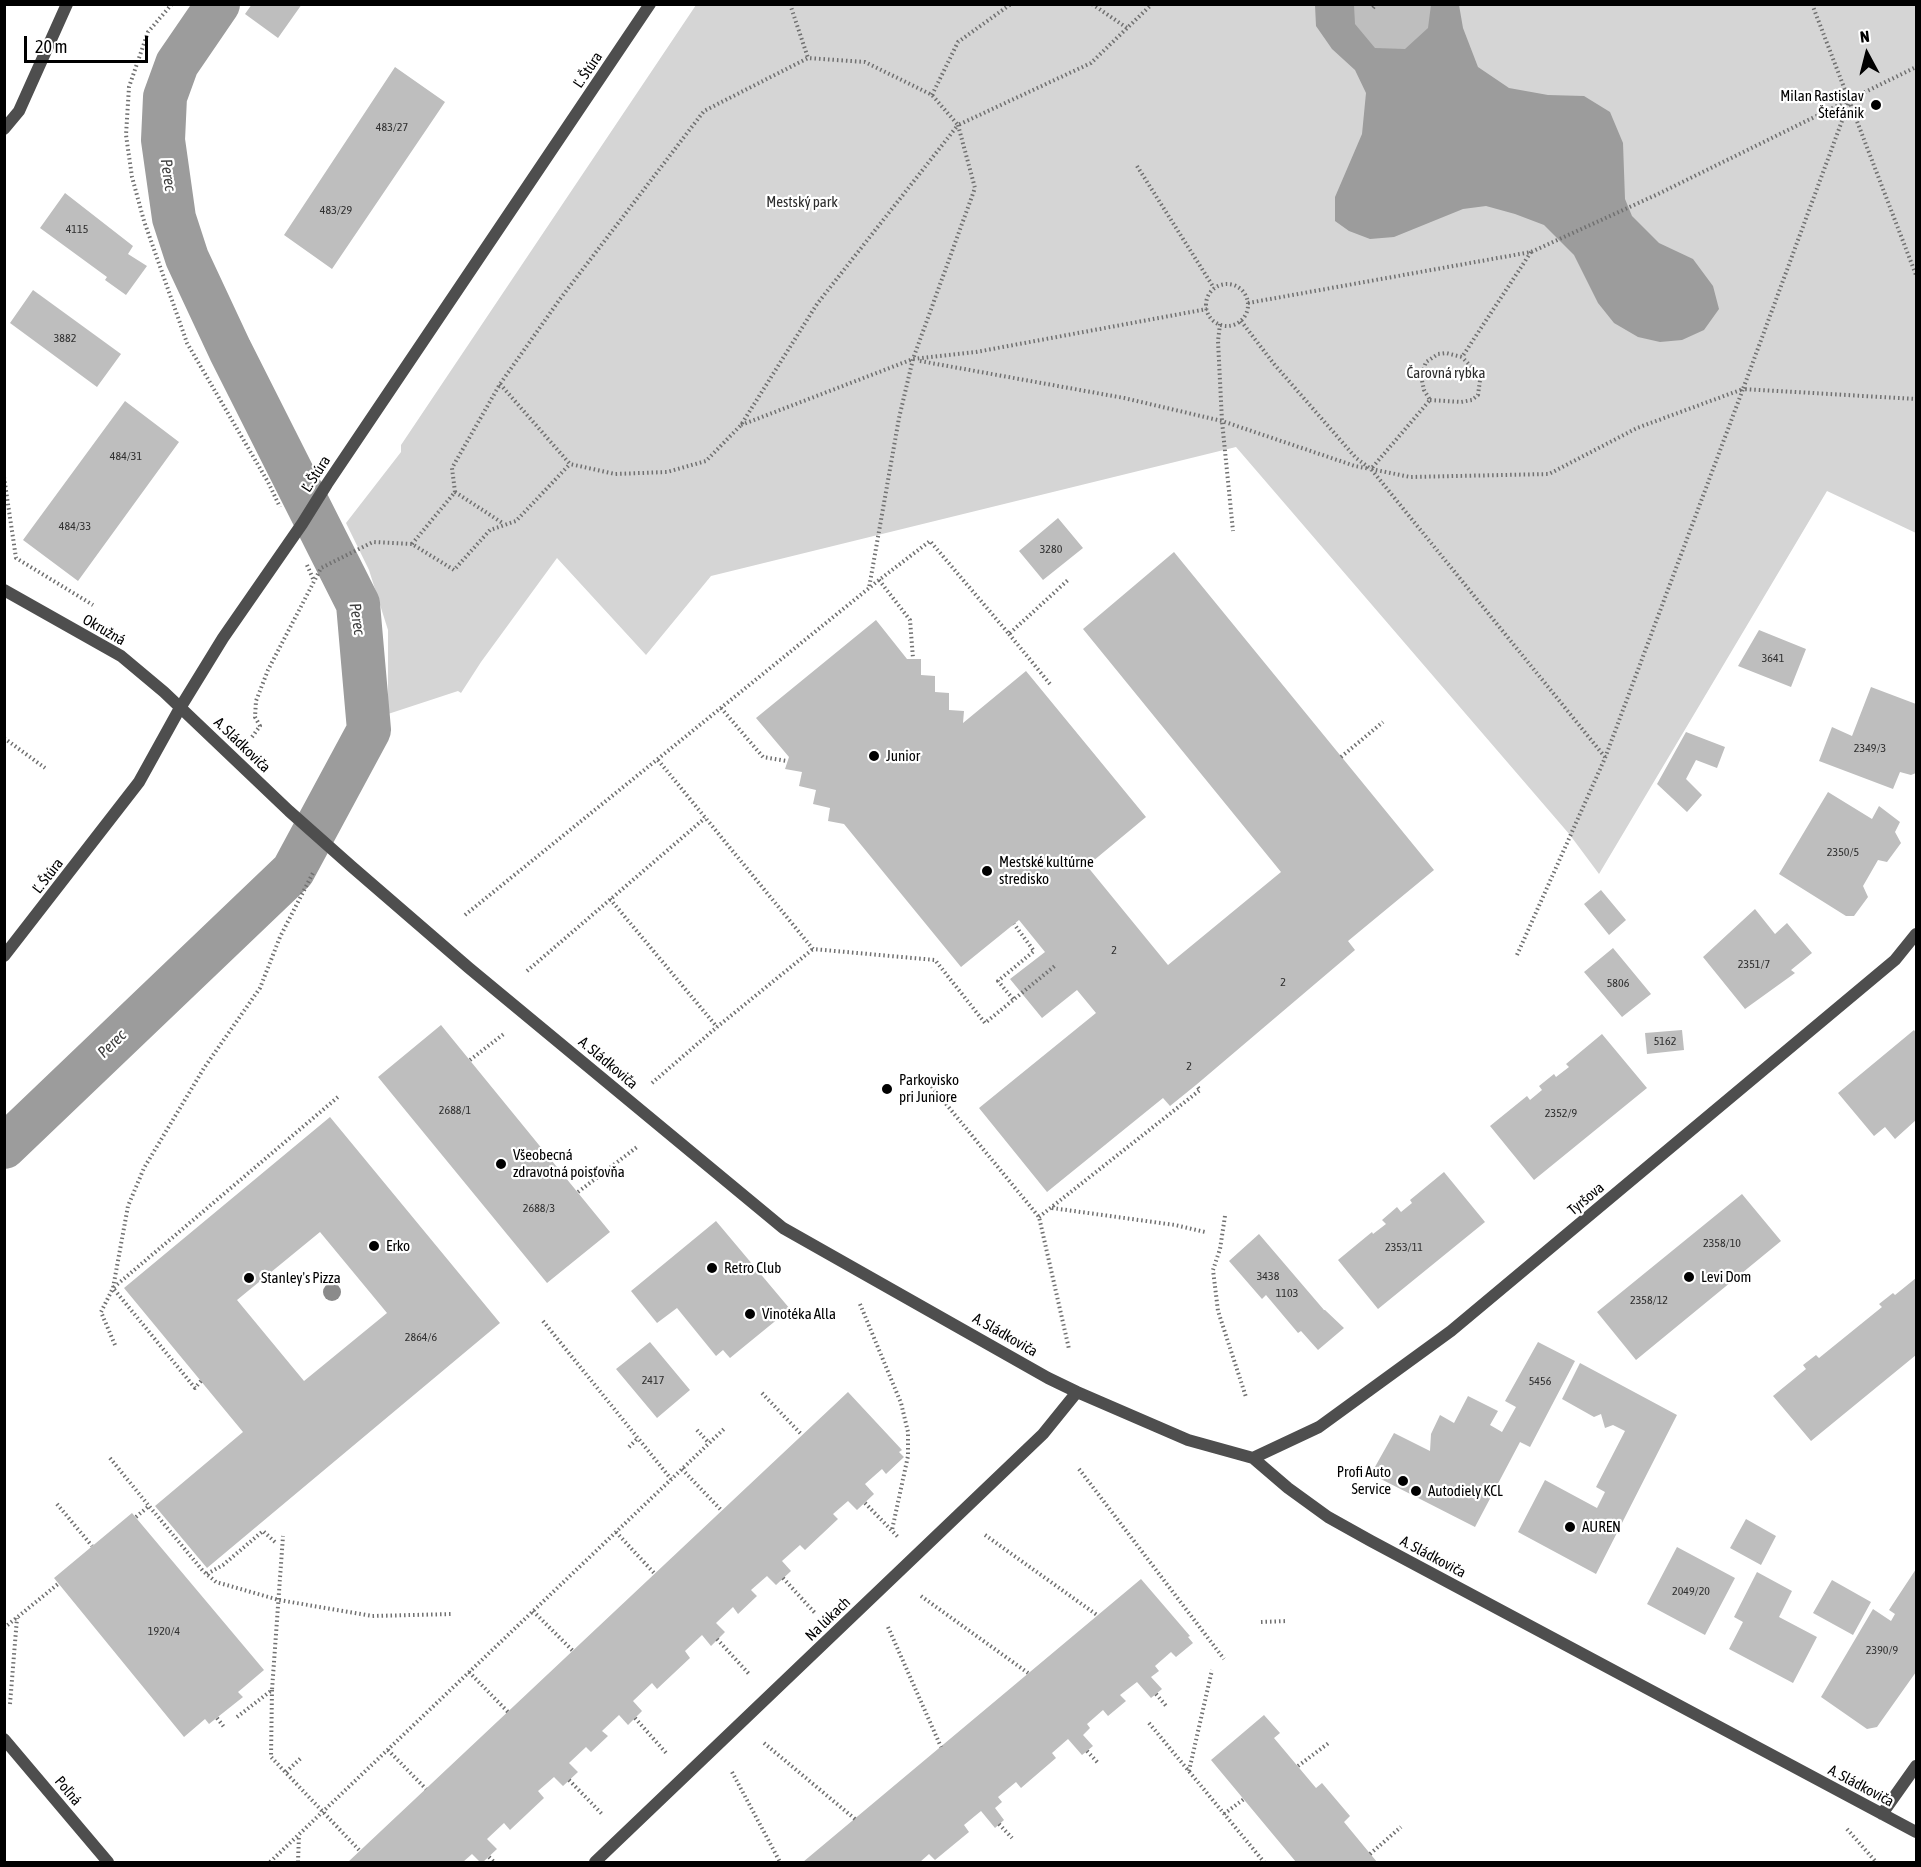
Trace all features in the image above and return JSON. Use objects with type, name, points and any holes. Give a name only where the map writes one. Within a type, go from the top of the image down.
[{"type":"street","points":[[4,129],[19,111],[67,4]]},
{"type":"street","name":"Ľ. Štúra","points":[[4,956],[139,783],[180,708],[223,639],[650,4]]},
{"type":"street","name":"Okružná","points":[[4,590],[121,656],[180,708]]},
{"type":"street","name":"A. Sládkoviča","points":[[180,708],[289,812],[469,968],[783,1228],[1048,1378],[1188,1440],[1253,1458],[1288,1488],[1328,1517],[1917,1832]]},
{"type":"street","name":"Tyršova","points":[[1253,1458],[1319,1427],[1451,1331],[1895,960],[1917,934]]},
{"type":"street","name":"Na lúkach","points":[[596,1863],[1043,1434],[1077,1392]]},
{"type":"street","name":"Poľná","points":[[4,1739],[108,1863]]},
{"type":"street","points":[[1881,1814],[1917,1766]]},
{"type":"path","points":[[172,4],[148,32],[129,87],[126,135],[132,177],[144,221],[187,343],[268,482]]},
{"type":"path","points":[[790,4],[808,58]]},
{"type":"path","points":[[932,95],[958,42],[1011,4]]},
{"type":"path","points":[[1092,4],[1127,28]]},
{"type":"path","points":[[500,384],[570,464],[615,474],[667,472],[706,461],[741,425],[817,304],[958,125],[1091,63],[1152,4]]},
{"type":"path","points":[[1812,4],[1917,275]]},
{"type":"path","points":[[412,544],[454,492],[452,468],[500,384],[560,299],[704,111],[808,58],[865,62],[932,95],[958,125],[975,188],[913,359],[899,418],[869,588]]},
{"type":"path","points":[[1248,303],[1531,252],[1656,195],[1917,67]]},
{"type":"path","points":[[1517,955],[1605,758],[1849,102]]},
{"type":"path","points":[[1137,166],[1214,288]]},
{"type":"path","points":[[1462,357],[1531,252]]},
{"type":"path","points":[[1226,284],[1238,287],[1247,297],[1248,303],[1247,313],[1235,325],[1220,324],[1209,316],[1207,309],[1208,298],[1214,288],[1226,284]]},
{"type":"path","points":[[741,425],[913,359],[976,352],[1207,309]]},
{"type":"path","points":[[1241,321],[1274,364],[1356,458],[1371,469],[1605,758]]},
{"type":"path","points":[[1220,324],[1218,341],[1222,421],[1233,531]]},
{"type":"path","points":[[1446,353],[1462,357],[1476,372],[1480,380],[1478,394],[1472,400],[1461,402],[1430,400],[1424,390],[1421,376],[1426,362],[1438,354],[1446,353]]},
{"type":"path","points":[[913,359],[1125,398],[1222,421],[1355,466],[1410,477],[1550,474],[1637,428],[1743,389],[1917,399]]},
{"type":"path","points":[[1371,469],[1430,400]]},
{"type":"path","points":[[260,726],[255,717],[256,701],[268,670],[321,568],[373,542],[412,544],[454,570],[490,530],[516,521],[570,464]]},
{"type":"path","points":[[4,477],[16,558],[97,608]]},
{"type":"path","points":[[454,492],[505,524]]},
{"type":"path","points":[[465,915],[930,541],[1050,684]]},
{"type":"path","points":[[879,580],[910,620],[913,658]]},
{"type":"path","points":[[1009,634],[1068,580]]},
{"type":"path","points":[[721,708],[763,757],[787,761]]},
{"type":"path","points":[[1341,757],[1383,722]]},
{"type":"path","points":[[4,738],[45,768]]},
{"type":"path","points":[[658,760],[813,949]]},
{"type":"path","points":[[527,971],[705,818]]},
{"type":"path","points":[[115,1345],[101,1312],[113,1288],[128,1206],[144,1168],[204,1068],[260,988],[280,936],[316,869]]},
{"type":"path","points":[[610,899],[717,1027]]},
{"type":"path","points":[[1013,999],[998,981],[1034,951],[1014,924]]},
{"type":"path","points":[[651,1084],[813,949],[935,960],[985,1023],[1056,964]]},
{"type":"path","points":[[470,1060],[506,1032]]},
{"type":"path","points":[[923,1076],[1039,1217],[1070,1349]]},
{"type":"path","points":[[1039,1217],[1200,1090],[1196,1085]]},
{"type":"path","points":[[113,1288],[338,1096]]},
{"type":"path","points":[[578,1192],[637,1147]]},
{"type":"path","points":[[1051,1208],[1175,1225],[1205,1232]]},
{"type":"path","points":[[1225,1216],[1214,1270],[1218,1311],[1246,1397]]},
{"type":"path","points":[[113,1288],[195,1388],[201,1382]]},
{"type":"path","points":[[859,1302],[901,1403],[908,1432],[908,1456],[892,1530]]},
{"type":"path","points":[[543,1321],[671,1479]]},
{"type":"path","points":[[762,1393],[802,1435]]},
{"type":"path","points":[[270,1863],[725,1428]]},
{"type":"path","points":[[697,1430],[709,1443]]},
{"type":"path","points":[[629,1447],[638,1438]]},
{"type":"path","points":[[110,1458],[202,1571],[216,1582],[279,1600],[372,1616],[453,1614]]},
{"type":"path","points":[[682,1469],[722,1511]]},
{"type":"path","points":[[1079,1469],[1224,1659]]},
{"type":"path","points":[[865,1503],[898,1537]]},
{"type":"path","points":[[57,1504],[92,1546]]},
{"type":"path","points":[[136,1517],[149,1506]]},
{"type":"path","points":[[207,1574],[223,1565],[263,1531],[275,1542]]},
{"type":"path","points":[[616,1532],[655,1574]]},
{"type":"path","points":[[985,1534],[1097,1616]]},
{"type":"path","points":[[283,1536],[272,1690],[272,1756],[360,1851]]},
{"type":"path","points":[[783,1578],[816,1614]]},
{"type":"path","points":[[4,1628],[58,1584]]},
{"type":"path","points":[[921,1596],[1028,1673]]},
{"type":"path","points":[[533,1611],[573,1651]]},
{"type":"path","points":[[10,1704],[17,1618]]},
{"type":"path","points":[[1261,1622],[1287,1622]]},
{"type":"path","points":[[888,1626],[941,1747]]},
{"type":"path","points":[[717,1639],[750,1676]]},
{"type":"path","points":[[1189,1771],[1212,1670]]},
{"type":"path","points":[[469,1672],[508,1712]]},
{"type":"path","points":[[237,1717],[272,1690]]},
{"type":"path","points":[[1156,1694],[1167,1707]]},
{"type":"path","points":[[217,1718],[224,1727]]},
{"type":"path","points":[[635,1718],[667,1754]]},
{"type":"path","points":[[1149,1723],[1264,1863]]},
{"type":"path","points":[[1298,1766],[1330,1742]]},
{"type":"path","points":[[764,1743],[855,1819]]},
{"type":"path","points":[[388,1750],[426,1789]]},
{"type":"path","points":[[1087,1751],[1098,1764]]},
{"type":"path","points":[[286,1772],[301,1758]]},
{"type":"path","points":[[732,1772],[780,1863]]},
{"type":"path","points":[[569,1780],[603,1815]]},
{"type":"path","points":[[1224,1814],[1244,1799]]},
{"type":"path","points":[[1842,1823],[1876,1863]]},
{"type":"path","points":[[999,1824],[1012,1838]]},
{"type":"path","points":[[1370,1854],[1401,1827]]},
{"type":"path","points":[[298,1863],[299,1835]]},
{"type":"path","points":[[489,1857],[494,1863]]},
{"type":"green space","points":[[696,5],[1916,5],[1916,533],[1827,491],[1599,874],[1570,835],[1236,447],[711,576],[646,655],[557,558],[461,693],[458,691],[388,714],[388,630],[369,570],[346,523],[401,452],[401,445]]},
{"type":"shaded area","points":[[1315,5],[1459,5],[1463,28],[1478,67],[1509,88],[1548,95],[1584,96],[1610,112],[1623,143],[1625,199],[1632,216],[1659,243],[1693,259],[1713,286],[1719,309],[1704,330],[1682,340],[1660,342],[1638,337],[1614,323],[1598,303],[1574,255],[1544,225],[1515,214],[1486,206],[1463,209],[1394,237],[1370,239],[1349,231],[1335,221],[1335,197],[1362,134],[1366,93],[1355,70],[1332,49],[1316,26]]},
{"type":"building","points":[[252,4],[302,4],[278,38],[245,14]]},
{"type":"building","points":[[1354,5],[1431,5],[1428,28],[1405,49],[1375,48],[1355,24]]},
{"type":"building","points":[[395,67],[445,102],[332,269],[284,235]]},
{"type":"building","points":[[65,193],[133,246],[128,254],[147,266],[126,295],[105,280],[107,277],[40,228]]},
{"type":"building","points":[[33,290],[121,354],[97,387],[10,323]]},
{"type":"building","points":[[125,401],[179,442],[78,581],[23,540]]},
{"type":"building","points":[[1058,518],[1083,548],[1043,580],[1019,551]]},
{"type":"building","name":"Mestské kultúrne stredisko","points":[[1174,552],[1434,870],[1348,941],[1355,950],[1196,1085],[1170,1106],[1163,1098],[1047,1192],[979,1108],[1096,1013],[1077,990],[1042,1018],[1010,979],[1045,952],[1019,920],[961,967],[844,824],[828,821],[830,808],[813,804],[816,790],[799,786],[802,772],[785,769],[789,757],[756,718],[876,620],[907,659],[921,659],[921,675],[935,676],[935,692],[949,693],[949,710],[964,711],[963,723],[1026,671],[1146,817],[1087,866],[1168,965],[1281,872],[1083,629]]},
{"type":"building","points":[[1759,630],[1806,649],[1791,687],[1738,666]]},
{"type":"building","points":[[1871,687],[1916,704],[1916,773],[1911,775],[1900,772],[1893,789],[1819,761],[1832,727],[1852,736]]},
{"type":"building","points":[[1686,732],[1725,747],[1717,768],[1696,760],[1686,779],[1702,795],[1687,812],[1657,784]]},
{"type":"building","points":[[1828,792],[1872,819],[1879,806],[1900,822],[1895,832],[1901,843],[1887,862],[1878,860],[1863,886],[1868,897],[1854,916],[1846,916],[1779,874]]},
{"type":"building","points":[[1601,890],[1626,920],[1609,935],[1584,904]]},
{"type":"building","points":[[1755,909],[1775,934],[1787,923],[1812,953],[1791,970],[1795,973],[1745,1009],[1703,957]]},
{"type":"building","points":[[1613,948],[1651,994],[1622,1017],[1584,972]]},
{"type":"building","points":[[441,1025],[610,1232],[547,1283],[378,1077]]},
{"type":"building","points":[[1682,1030],[1684,1050],[1647,1054],[1645,1033]]},
{"type":"building","points":[[1914,1030],[1916,1033],[1916,1120],[1895,1139],[1885,1127],[1874,1136],[1838,1093]]},
{"type":"building","points":[[1602,1034],[1647,1088],[1534,1180],[1490,1126],[1527,1096],[1530,1100],[1542,1090],[1539,1086],[1554,1074],[1556,1077],[1569,1067],[1566,1064]]},
{"type":"building","points":[[330,1117],[500,1323],[207,1568],[155,1506],[243,1432],[124,1288]],"holes":[[[320,1232],[387,1313],[304,1381],[237,1300]]]},
{"type":"building","points":[[1444,1172],[1485,1222],[1378,1309],[1338,1260],[1372,1232],[1373,1234],[1386,1224],[1382,1220],[1397,1207],[1401,1212],[1412,1203],[1410,1200]]},
{"type":"building","name":"Levi Dom","points":[[1742,1194],[1781,1241],[1636,1360],[1597,1312]]},
{"type":"building","points":[[716,1221],[790,1309],[730,1358],[723,1350],[716,1356],[677,1308],[657,1323],[631,1291]]},
{"type":"building","points":[[1259,1234],[1324,1310],[1344,1328],[1318,1350],[1301,1331],[1298,1333],[1266,1295],[1262,1299],[1229,1261]]},
{"type":"building","points":[[1916,1278],[1916,1355],[1811,1441],[1773,1396],[1806,1369],[1803,1365],[1816,1355],[1819,1358],[1882,1307],[1879,1304],[1893,1293],[1895,1295]]},
{"type":"building","points":[[650,1342],[690,1390],[657,1418],[616,1369]]},
{"type":"building","points":[[1538,1342],[1575,1361],[1530,1447],[1520,1442],[1475,1527],[1371,1474],[1394,1433],[1430,1451],[1431,1434],[1440,1415],[1454,1423],[1468,1396],[1498,1411],[1490,1425],[1502,1432],[1516,1407],[1505,1401]]},
{"type":"building","points":[[1580,1363],[1677,1415],[1596,1574],[1518,1532],[1545,1480],[1597,1508],[1605,1492],[1596,1487],[1625,1431],[1613,1425],[1605,1428],[1601,1414],[1594,1417],[1562,1399]]},
{"type":"building","points":[[848,1392],[902,1450],[899,1452],[904,1457],[886,1474],[882,1469],[865,1484],[874,1494],[857,1510],[848,1501],[833,1514],[838,1519],[805,1550],[800,1545],[782,1561],[791,1571],[776,1585],[767,1576],[751,1590],[757,1596],[738,1614],[733,1607],[716,1623],[725,1632],[711,1646],[702,1635],[685,1651],[690,1658],[657,1689],[652,1683],[633,1701],[642,1711],[628,1725],[619,1715],[602,1731],[608,1736],[591,1752],[586,1747],[569,1763],[578,1772],[563,1786],[554,1777],[538,1791],[544,1798],[510,1830],[504,1823],[487,1839],[497,1849],[483,1862],[472,1854],[463,1862],[348,1862]]},
{"type":"building","points":[[132,1513],[264,1670],[238,1692],[243,1697],[209,1724],[205,1719],[184,1737],[54,1578]]},
{"type":"building","points":[[1746,1519],[1776,1536],[1761,1565],[1730,1548]]},
{"type":"building","points":[[1677,1547],[1735,1578],[1705,1635],[1647,1604]]},
{"type":"building","points":[[1916,1569],[1916,1672],[1877,1727],[1867,1729],[1821,1697],[1873,1609],[1891,1621],[1895,1614],[1889,1610]]},
{"type":"building","points":[[1757,1572],[1792,1591],[1779,1617],[1817,1637],[1793,1683],[1729,1649],[1743,1622],[1734,1617]]},
{"type":"building","points":[[1141,1579],[1190,1636],[1188,1637],[1193,1643],[1176,1657],[1171,1652],[1155,1666],[1159,1671],[1151,1677],[1162,1689],[1151,1698],[1137,1682],[1120,1695],[1126,1701],[1108,1716],[1103,1710],[1087,1724],[1090,1728],[1083,1735],[1093,1746],[1082,1755],[1068,1739],[1052,1753],[1056,1758],[1021,1788],[1016,1782],[998,1797],[1002,1802],[995,1808],[1004,1820],[995,1828],[981,1811],[964,1825],[969,1832],[935,1860],[929,1854],[920,1862],[803,1862]]},
{"type":"building","points":[[1832,1580],[1871,1602],[1853,1635],[1813,1613]]},
{"type":"building","points":[[1264,1715],[1280,1733],[1274,1738],[1316,1788],[1322,1783],[1350,1816],[1344,1822],[1377,1862],[1296,1862],[1211,1760]]},
{"type":"waterway","name":"Perec","points":[[4,1147],[293,871],[369,730],[358,604],[230,350],[187,258],[174,218],[163,140],[165,97],[177,64],[218,4]]},
{"type":"place","name":"Milan Rastislav Štefánik","points":[[1876,105]]},
{"type":"place","name":"Junior","points":[[874,756]]},
{"type":"place","name":"Mestské kultúrne stredisko","points":[[987,871]]},
{"type":"place","name":"Parkovisko pri Juniore","points":[[887,1089]]},
{"type":"place","name":"Všeobecná zdravotná poisťovňa","points":[[501,1164]]},
{"type":"place","name":"Erko","points":[[374,1246]]},
{"type":"place","name":"Retro Club","points":[[712,1268]]},
{"type":"place","name":"Levi Dom","points":[[1689,1277]]},
{"type":"place","name":"Stanley's Pizza","points":[[249,1278]]},
{"type":"place","name":"Vinotéka Alla","points":[[750,1314]]},
{"type":"place","name":"Profi Auto Service","points":[[1403,1481]]},
{"type":"place","name":"Autodiely KCL","points":[[1416,1491]]},
{"type":"place","name":"AUREN","points":[[1570,1527]]},
{"type":"park label","name":"Mestský park","points":[[802,202]]},
{"type":"park label","name":"Čarovná rybka","points":[[1446,373]]}]
